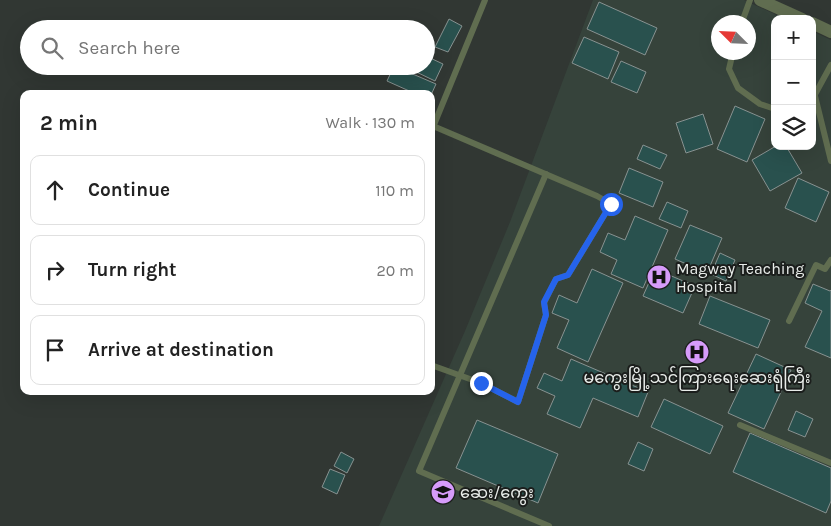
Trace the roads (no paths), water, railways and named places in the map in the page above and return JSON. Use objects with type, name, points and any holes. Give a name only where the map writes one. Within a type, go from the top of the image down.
[{"type":"street","points":[[760,0],[793,15]]},
{"type":"street","points":[[816,25],[831,32]]},
{"type":"lane","points":[[435,122],[484,0]]},
{"type":"lane","points":[[745,15],[750,0]]},
{"type":"lane","points":[[731,60],[729,69],[738,88],[760,104],[771,108]]},
{"type":"lane","points":[[816,92],[831,65]]},
{"type":"lane","points":[[815,105],[831,161]]},
{"type":"lane","points":[[435,130],[546,174],[611,204],[568,275],[556,279],[544,302],[546,315],[518,402],[481,383],[435,367]]},
{"type":"lane","points":[[546,174],[419,471],[549,526]]},
{"type":"lane","points":[[789,321],[816,265],[825,269],[831,260]]},
{"type":"lane","points":[[740,425],[831,462]]},
{"type":"place","name":"Magway Teaching Hospital","points":[[659,277]]},
{"type":"place","name":"မကွေးမြို့သင်ကြားရေးဆေးရုံကြီး","points":[[697,352]]},
{"type":"place","name":"ဆေး/ကွေး","points":[[443,492]]}]
